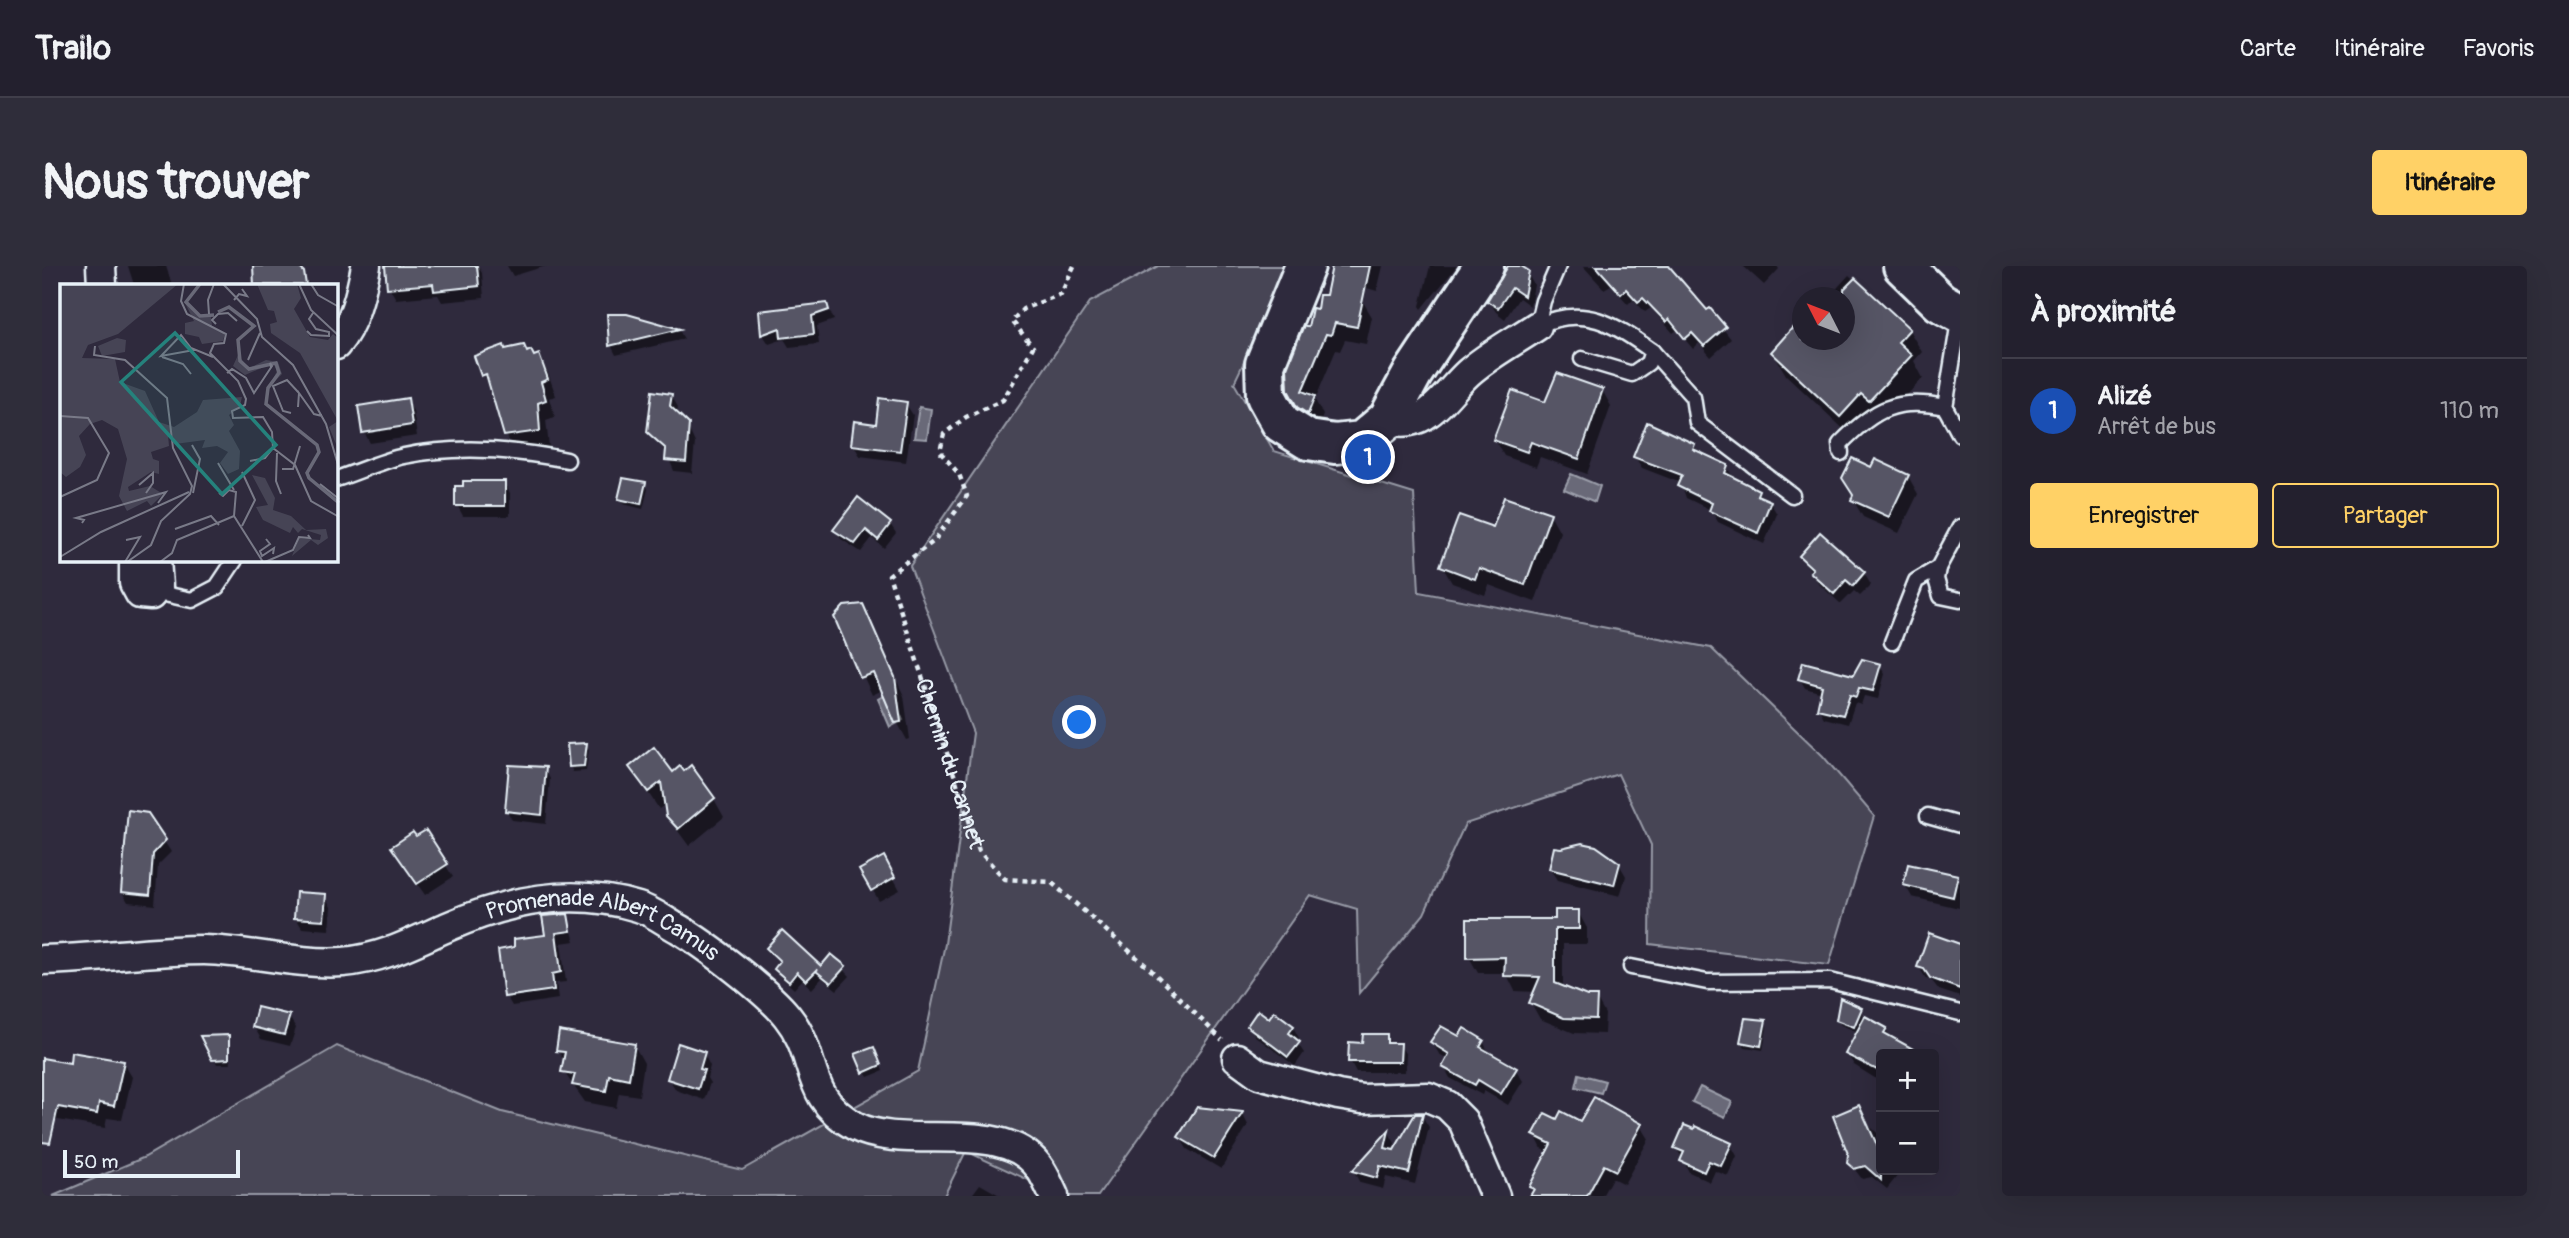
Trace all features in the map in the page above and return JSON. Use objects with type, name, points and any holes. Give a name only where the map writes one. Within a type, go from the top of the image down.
[{"type":"street","points":[[102,266],[102,284]]},
{"type":"street","points":[[338,343],[345,334],[361,292],[366,266]]},
{"type":"street","points":[[1305,266],[1265,363],[1266,396],[1281,424],[1308,440],[1335,444],[1362,441],[1388,419],[1413,373],[1484,266]]},
{"type":"street","points":[[1903,266],[1940,302],[1960,313]]},
{"type":"street","points":[[1388,419],[1401,424],[1417,420],[1435,409],[1469,372],[1537,326]]},
{"type":"street","points":[[134,562],[134,583],[140,594],[151,595],[157,573]]},
{"type":"street","name":"Promenade Albert Camus","points":[[42,960],[204,950],[340,962],[378,958],[484,911],[525,900],[582,896],[640,907],[682,932],[771,999],[788,1017],[800,1036],[820,1094],[833,1114],[859,1128],[885,1136],[989,1140],[1020,1151],[1040,1167],[1054,1196]]},
{"type":"street","points":[[1237,1058],[1259,1074],[1338,1095],[1362,1099],[1428,1097],[1447,1105],[1463,1121],[1494,1196]]},
{"type":"lane","points":[[1537,326],[1543,301],[1558,266]]},
{"type":"lane","points":[[1960,313],[1945,407],[1960,435]]},
{"type":"lane","points":[[1537,326],[1553,319],[1581,316],[1616,326],[1652,351],[1693,397],[1697,423],[1792,495]]},
{"type":"lane","points":[[1582,359],[1632,374],[1648,363],[1652,351]]},
{"type":"lane","points":[[1841,453],[1840,444],[1865,420],[1900,402],[1918,401],[1945,407]]},
{"type":"lane","points":[[338,478],[403,456],[496,448],[567,460]]},
{"type":"lane","points":[[1960,527],[1938,568],[1936,579],[1941,596],[1960,600]]},
{"type":"lane","points":[[157,573],[169,595],[192,600],[217,587],[233,562]]},
{"type":"lane","points":[[1892,642],[1916,581],[1938,568]]},
{"type":"lane","points":[[1928,816],[1960,824]]},
{"type":"lane","points":[[1631,967],[1707,982],[1830,981],[1960,1013]]},
{"type":"path","name":"Chemin du Cannet","points":[[1074,266],[1061,294],[1023,309],[1012,321],[1033,347],[1003,400],[966,417],[944,434],[940,452],[959,474],[967,496],[934,541],[889,575],[979,851],[1005,879],[1051,882],[1205,1020],[1237,1058]]},
{"type":"shaded area","points":[[1158,266],[1282,266],[1284,278],[1234,383],[1274,451],[1414,494],[1419,592],[1711,648],[1823,756],[1874,816],[1829,965],[1650,944],[1651,845],[1618,774],[1465,824],[1424,914],[1359,993],[1357,909],[1310,895],[1098,1196],[1063,1196],[966,1151],[944,1196],[53,1196],[145,1157],[337,1046],[502,1112],[742,1170],[918,1071],[945,944],[973,733],[910,566],[1090,302]]},
{"type":"water","points":[[919,407],[931,409],[927,439],[914,438]]},
{"type":"water","points":[[1571,474],[1600,486],[1595,502],[1564,489]]},
{"type":"water","points":[[891,692],[903,720],[890,727],[878,699]]},
{"type":"water","points":[[1579,1074],[1605,1081],[1601,1093],[1576,1087]]},
{"type":"water","points":[[1700,1087],[1732,1102],[1725,1117],[1692,1102]]},
{"type":"building","points":[[253,266],[298,266],[304,272],[306,284],[254,284]]},
{"type":"building","points":[[385,266],[477,266],[479,286],[434,291],[433,284],[387,288]]},
{"type":"building","points":[[1332,266],[1370,266],[1357,327],[1335,323],[1331,335],[1326,334],[1302,391],[1315,396],[1308,414],[1297,407],[1288,390],[1287,368],[1304,325],[1308,327],[1312,308],[1317,309],[1319,295],[1326,295]]},
{"type":"building","points":[[1508,266],[1521,266],[1529,271],[1524,296],[1512,288],[1498,308],[1487,301]]},
{"type":"building","points":[[1596,266],[1669,266],[1707,310],[1710,308],[1726,327],[1704,346],[1692,333],[1685,339],[1669,319],[1666,322],[1643,298],[1638,302],[1626,289],[1621,294]]},
{"type":"building","points":[[1855,278],[1910,329],[1898,342],[1912,355],[1869,401],[1861,394],[1840,417],[1771,352],[1792,328],[1792,350],[1855,350],[1855,287],[1846,287]]},
{"type":"building","points":[[827,303],[829,310],[812,316],[814,334],[781,338],[780,328],[761,335],[759,311]]},
{"type":"building","points":[[607,314],[627,314],[680,329],[609,346]]},
{"type":"building","points":[[504,345],[505,349],[524,345],[527,352],[531,350],[534,356],[539,354],[548,379],[541,382],[546,400],[538,403],[540,431],[504,436],[486,374],[481,376],[474,356]]},
{"type":"building","points":[[1557,373],[1603,389],[1579,459],[1531,442],[1527,452],[1493,440],[1512,390],[1545,402]]},
{"type":"building","points":[[652,391],[672,394],[670,406],[689,424],[686,462],[665,460],[666,449],[647,432]]},
{"type":"building","points":[[408,398],[412,425],[362,433],[358,406]]},
{"type":"building","points":[[879,398],[907,402],[900,451],[851,445],[854,421],[876,424]]},
{"type":"building","points":[[1647,422],[1695,444],[1693,449],[1728,465],[1725,473],[1759,490],[1757,495],[1771,501],[1758,533],[1709,511],[1712,503],[1677,486],[1682,475],[1633,457]]},
{"type":"building","points":[[1852,458],[1871,467],[1875,459],[1909,475],[1889,517],[1851,500],[1853,495],[1842,478]]},
{"type":"building","points":[[623,478],[646,482],[641,504],[618,499]]},
{"type":"building","points":[[463,481],[505,481],[505,506],[455,506],[455,486],[463,486]]},
{"type":"building","points":[[858,497],[891,523],[878,540],[866,530],[855,544],[833,530]]},
{"type":"building","points":[[1504,497],[1551,513],[1525,585],[1479,568],[1475,579],[1440,566],[1459,515],[1493,527]]},
{"type":"building","points":[[1820,532],[1865,572],[1853,586],[1846,580],[1834,594],[1810,572],[1813,569],[1799,556]]},
{"type":"building","points":[[863,604],[895,677],[901,722],[895,723],[874,673],[860,678],[834,617],[844,606]]},
{"type":"building","points":[[1862,659],[1881,664],[1873,691],[1859,688],[1856,697],[1850,695],[1843,715],[1817,709],[1822,686],[1798,679],[1803,662],[1853,675]]},
{"type":"building","points":[[587,743],[584,766],[569,767],[567,744]]},
{"type":"building","points":[[654,747],[673,772],[680,766],[684,771],[691,765],[715,798],[678,829],[666,816],[661,782],[648,792],[629,767]]},
{"type":"building","points":[[509,765],[546,767],[542,815],[505,811]]},
{"type":"building","points":[[128,810],[148,813],[166,840],[153,854],[150,895],[121,892]]},
{"type":"building","points":[[426,830],[448,864],[417,884],[391,847],[413,832],[416,836]]},
{"type":"building","points":[[1582,843],[1596,846],[1620,863],[1614,885],[1549,869],[1554,847]]},
{"type":"building","points":[[884,856],[895,877],[871,891],[859,870]]},
{"type":"building","points":[[1908,864],[1958,875],[1953,897],[1903,885]]},
{"type":"building","points":[[296,892],[326,894],[324,920],[294,918]]},
{"type":"building","points":[[1555,910],[1579,910],[1579,929],[1555,929],[1555,983],[1587,996],[1597,996],[1596,1019],[1564,1018],[1529,1003],[1540,977],[1504,976],[1505,957],[1467,958],[1467,919],[1555,919]]},
{"type":"building","points":[[568,914],[571,931],[556,933],[561,972],[552,974],[554,990],[504,997],[498,950],[514,947],[514,939],[545,935],[542,916]]},
{"type":"building","points":[[782,930],[821,966],[831,954],[846,966],[831,983],[816,971],[806,981],[797,972],[789,982],[774,969],[780,961],[766,948]]},
{"type":"building","points":[[1929,933],[1960,944],[1960,989],[1930,978],[1924,969],[1917,967]]},
{"type":"building","points":[[1840,998],[1862,1008],[1854,1027],[1836,1020]]},
{"type":"building","points":[[257,1007],[290,1015],[284,1035],[252,1027]]},
{"type":"building","points":[[1258,1010],[1269,1018],[1274,1011],[1294,1026],[1289,1033],[1300,1042],[1288,1057],[1247,1026]]},
{"type":"building","points":[[1865,1016],[1887,1028],[1884,1033],[1913,1049],[1876,1049],[1876,1070],[1845,1054]]},
{"type":"building","points":[[1745,1018],[1766,1020],[1761,1046],[1740,1042]]},
{"type":"building","points":[[1441,1026],[1459,1036],[1464,1028],[1484,1040],[1480,1047],[1517,1068],[1501,1094],[1478,1080],[1475,1085],[1442,1067],[1449,1054],[1430,1042]]},
{"type":"building","points":[[559,1031],[635,1044],[629,1079],[609,1075],[606,1091],[572,1085],[575,1074],[561,1072],[565,1052],[556,1051]]},
{"type":"building","points":[[1363,1034],[1387,1034],[1387,1043],[1401,1043],[1400,1062],[1348,1062],[1349,1042],[1362,1043]]},
{"type":"building","points":[[229,1035],[229,1059],[212,1060],[200,1036]]},
{"type":"building","points":[[678,1043],[705,1052],[700,1069],[704,1070],[698,1089],[667,1079]]},
{"type":"building","points":[[874,1047],[881,1065],[863,1073],[855,1054]]},
{"type":"building","points":[[71,1052],[124,1061],[114,1106],[99,1103],[97,1114],[58,1107],[50,1143],[42,1142],[42,1058],[70,1063]]},
{"type":"building","points":[[1594,1097],[1642,1124],[1616,1171],[1604,1165],[1587,1196],[1530,1196],[1534,1189],[1529,1187],[1551,1144],[1533,1135],[1545,1113],[1557,1119],[1561,1111],[1580,1121]]},
{"type":"building","points":[[1859,1105],[1876,1143],[1876,1175],[1881,1175],[1881,1180],[1865,1166],[1854,1169],[1847,1163],[1848,1154],[1833,1116]]},
{"type":"building","points":[[1197,1107],[1243,1112],[1214,1158],[1178,1137]]},
{"type":"building","points":[[1415,1114],[1423,1114],[1409,1173],[1380,1166],[1377,1178],[1352,1171],[1389,1130],[1385,1148],[1394,1150]]},
{"type":"building","points":[[1684,1125],[1694,1129],[1695,1126],[1732,1143],[1721,1166],[1709,1161],[1704,1172],[1680,1161],[1684,1152],[1674,1148]]},
{"type":"place","name":"Alizé","points":[[1368,457]]}]
